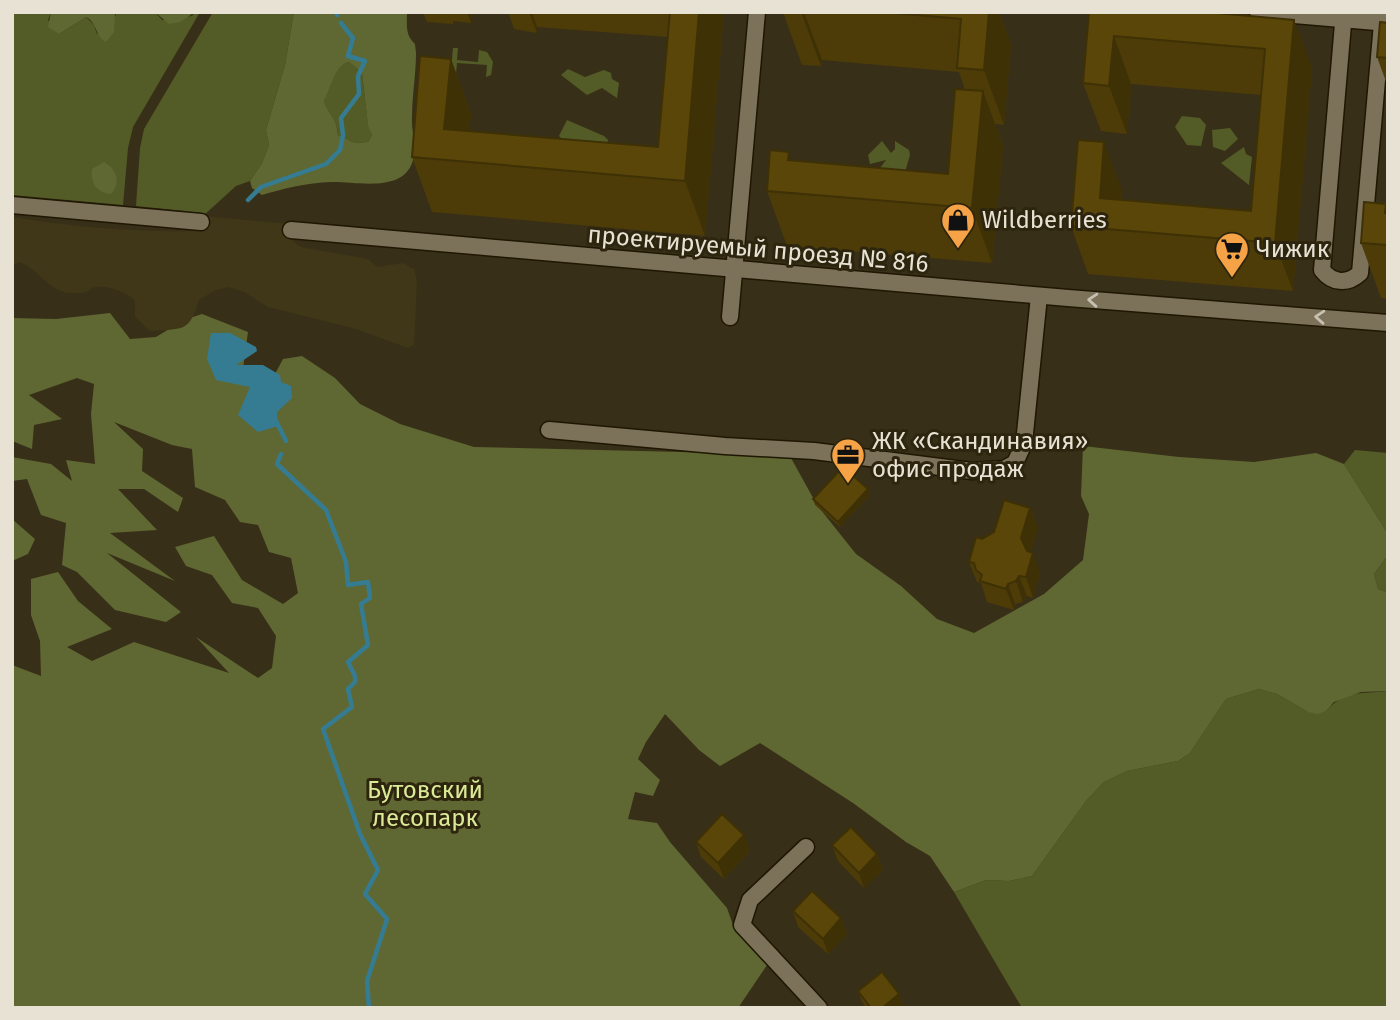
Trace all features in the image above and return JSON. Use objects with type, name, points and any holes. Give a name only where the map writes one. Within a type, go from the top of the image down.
[{"type":"street","points":[[730,317],[757,12]]},
{"type":"street","points":[[1258,12],[1344,16],[1384,19],[1360,273],[1342,282],[1334,280],[1322,270],[1344,16]]},
{"type":"street","points":[[12,205],[201,222]]},
{"type":"street","name":"проектируемый проезд № 816","points":[[291,230],[1039,296],[1388,323]]},
{"type":"street","points":[[549,430],[814,451],[972,471],[1004,469],[1015,463],[1024,443],[1039,296]]},
{"type":"street","points":[[806,847],[750,900],[742,925],[819,1008]]},
{"type":"green space","points":[[12,12],[51,12],[48,20],[59,34],[86,17],[94,25],[97,34],[116,15],[115,12],[155,12],[162,20],[192,16],[195,12],[200,12],[133,127],[128,148],[123,205],[12,195]]},
{"type":"green space","points":[[51,12],[115,12],[114,32],[106,42],[86,17],[59,34],[48,27]]},
{"type":"green space","points":[[155,12],[195,12],[180,22],[169,24]]},
{"type":"green space","points":[[213,12],[294,12],[285,65],[266,130],[269,145],[262,163],[250,181],[236,186],[203,216],[185,211],[136,206],[144,129]]},
{"type":"green space","points":[[294,12],[407,12],[408,33],[415,44],[416,53],[412,117],[414,155],[408,171],[389,182],[331,182],[296,186],[262,195],[252,188],[250,181],[262,163],[269,145],[266,130],[285,65]],"holes":[[[349,62],[362,73],[368,126],[372,135],[368,142],[355,143],[338,135],[324,101],[336,73],[344,64]]]},
{"type":"green space","points":[[453,48],[458,48],[457,60],[478,62],[479,50],[487,52],[493,62],[491,75],[486,77],[487,65],[457,63],[456,74],[427,57],[452,59]]},
{"type":"green space","points":[[349,62],[362,73],[368,125],[372,135],[368,142],[355,143],[338,135],[324,101],[336,73]]},
{"type":"green space","points":[[568,69],[585,77],[604,70],[611,73],[612,79],[619,83],[617,98],[602,88],[587,95],[561,75]]},
{"type":"green space","points":[[1182,116],[1200,118],[1206,125],[1201,146],[1187,145],[1175,127]]},
{"type":"green space","points":[[567,120],[604,136],[608,140],[607,144],[562,139],[559,136]]},
{"type":"green space","points":[[1230,128],[1238,139],[1225,151],[1213,147],[1212,130]]},
{"type":"green space","points":[[882,141],[891,153],[895,149],[895,141],[909,150],[903,179],[877,172],[886,160],[870,164],[868,155]]},
{"type":"green space","points":[[1244,147],[1246,154],[1252,157],[1249,185],[1221,163]]},
{"type":"green space","points":[[104,162],[112,168],[116,176],[116,185],[111,194],[98,189],[92,179],[92,169]]},
{"type":"green space","name":"Бутовский лесопарк","points":[[110,313],[130,339],[156,337],[184,320],[202,314],[248,332],[243,368],[267,389],[283,359],[302,356],[335,378],[360,404],[400,424],[474,447],[721,453],[791,458],[817,505],[856,554],[901,586],[937,619],[974,633],[1044,594],[1083,560],[1089,514],[1081,496],[1083,446],[1254,462],[1316,453],[1344,464],[1388,534],[1388,555],[1374,574],[1378,589],[1388,593],[1388,691],[1361,692],[1334,702],[1326,711],[1318,714],[1308,712],[1277,694],[1259,689],[1226,699],[1190,753],[1178,761],[1127,771],[1104,782],[1086,801],[1032,876],[1009,881],[986,880],[954,892],[930,856],[760,743],[720,766],[699,750],[665,714],[638,759],[660,780],[653,796],[635,792],[628,819],[657,823],[727,908],[734,928],[767,965],[738,1008],[12,1008],[12,665],[41,676],[40,641],[31,615],[31,579],[58,572],[78,601],[112,629],[67,647],[92,661],[134,642],[229,673],[196,637],[258,678],[272,668],[276,636],[258,608],[232,603],[212,575],[186,566],[175,547],[214,536],[242,580],[283,604],[298,593],[291,558],[269,552],[258,525],[240,522],[225,500],[195,487],[192,449],[172,445],[114,422],[143,449],[142,471],[183,498],[178,512],[144,489],[118,489],[157,530],[110,533],[175,581],[107,553],[181,612],[166,622],[115,610],[77,572],[62,565],[66,523],[41,515],[27,479],[12,481],[12,457],[51,464],[72,481],[66,460],[95,464],[91,414],[94,384],[77,378],[29,395],[62,419],[34,425],[32,449],[12,441],[12,318],[56,319]]},
{"type":"green space","points":[[1355,450],[1388,453],[1388,534],[1344,464]]},
{"type":"green space","points":[[12,519],[35,539],[28,554],[12,561]]},
{"type":"green space","points":[[1388,555],[1388,593],[1378,589],[1374,574]]},
{"type":"green space","points":[[1259,689],[1277,694],[1308,712],[1326,711],[1347,696],[1388,691],[1388,1008],[1022,1008],[954,892],[986,880],[1009,881],[1032,876],[1086,801],[1104,782],[1127,771],[1178,761],[1190,753],[1226,699]]},
{"type":"sand","points":[[203,216],[291,224],[293,242],[301,247],[368,259],[377,267],[403,263],[414,269],[417,281],[414,345],[408,348],[356,329],[268,307],[244,292],[229,287],[216,290],[199,300],[192,319],[183,327],[150,331],[135,317],[135,300],[122,292],[94,287],[84,293],[64,292],[19,262],[12,266],[12,217],[104,228],[196,231]]},
{"type":"water","points":[[211,333],[230,333],[256,347],[257,351],[236,365],[263,365],[280,375],[281,382],[291,386],[292,398],[277,412],[278,426],[258,432],[238,415],[250,387],[216,380],[207,359]]},
{"type":"building","points":[[670,12],[699,12],[685,181],[412,157],[420,56],[451,59],[444,129],[658,147]]},
{"type":"building","points":[[882,12],[989,12],[984,70],[957,68],[961,19]]},
{"type":"building","points":[[1089,12],[1205,12],[1294,20],[1275,243],[1071,226],[1078,140],[1104,142],[1100,198],[1251,211],[1265,49],[1114,36],[1109,86],[1083,83]]},
{"type":"building","points":[[1380,22],[1388,23],[1388,58],[1377,57]]},
{"type":"building","points":[[955,89],[983,91],[972,208],[767,191],[770,150],[789,152],[788,160],[948,174]]},
{"type":"building","points":[[1364,202],[1386,204],[1388,245],[1361,243]]},
{"type":"building","points":[[843,467],[868,489],[838,522],[813,499]]},
{"type":"building","points":[[1004,500],[1030,508],[1021,538],[1027,551],[1033,553],[1026,577],[1019,576],[1016,581],[1008,584],[1006,589],[980,581],[982,575],[976,570],[974,563],[969,562],[976,537],[982,539],[994,532]]},
{"type":"building","points":[[722,814],[744,835],[718,863],[696,842]]},
{"type":"building","points":[[851,827],[877,854],[859,873],[832,845]]},
{"type":"building","points":[[812,891],[841,918],[823,939],[793,911]]},
{"type":"building","points":[[882,972],[899,994],[882,1008],[871,1008],[858,991]]},
{"type":"waterway","points":[[248,200],[261,187],[326,164],[340,150],[343,135],[341,118],[359,94],[358,76],[365,61],[348,56],[353,38],[341,23]]},
{"type":"waterway","points":[[276,421],[286,441]]},
{"type":"waterway","points":[[281,454],[277,464],[326,510],[346,562],[348,585],[368,582],[370,598],[361,604],[368,645],[348,662],[355,676],[355,682],[348,689],[352,707],[323,729],[360,834],[378,870],[365,894],[387,919],[367,981],[369,1008]]},
{"type":"place","name":"Wildberries","points":[[958,250]]},
{"type":"place","name":"Чижик","points":[[1232,279]]},
{"type":"place","name":"ЖК «Скандинавия» офис продаж","points":[[848,485]]}]
